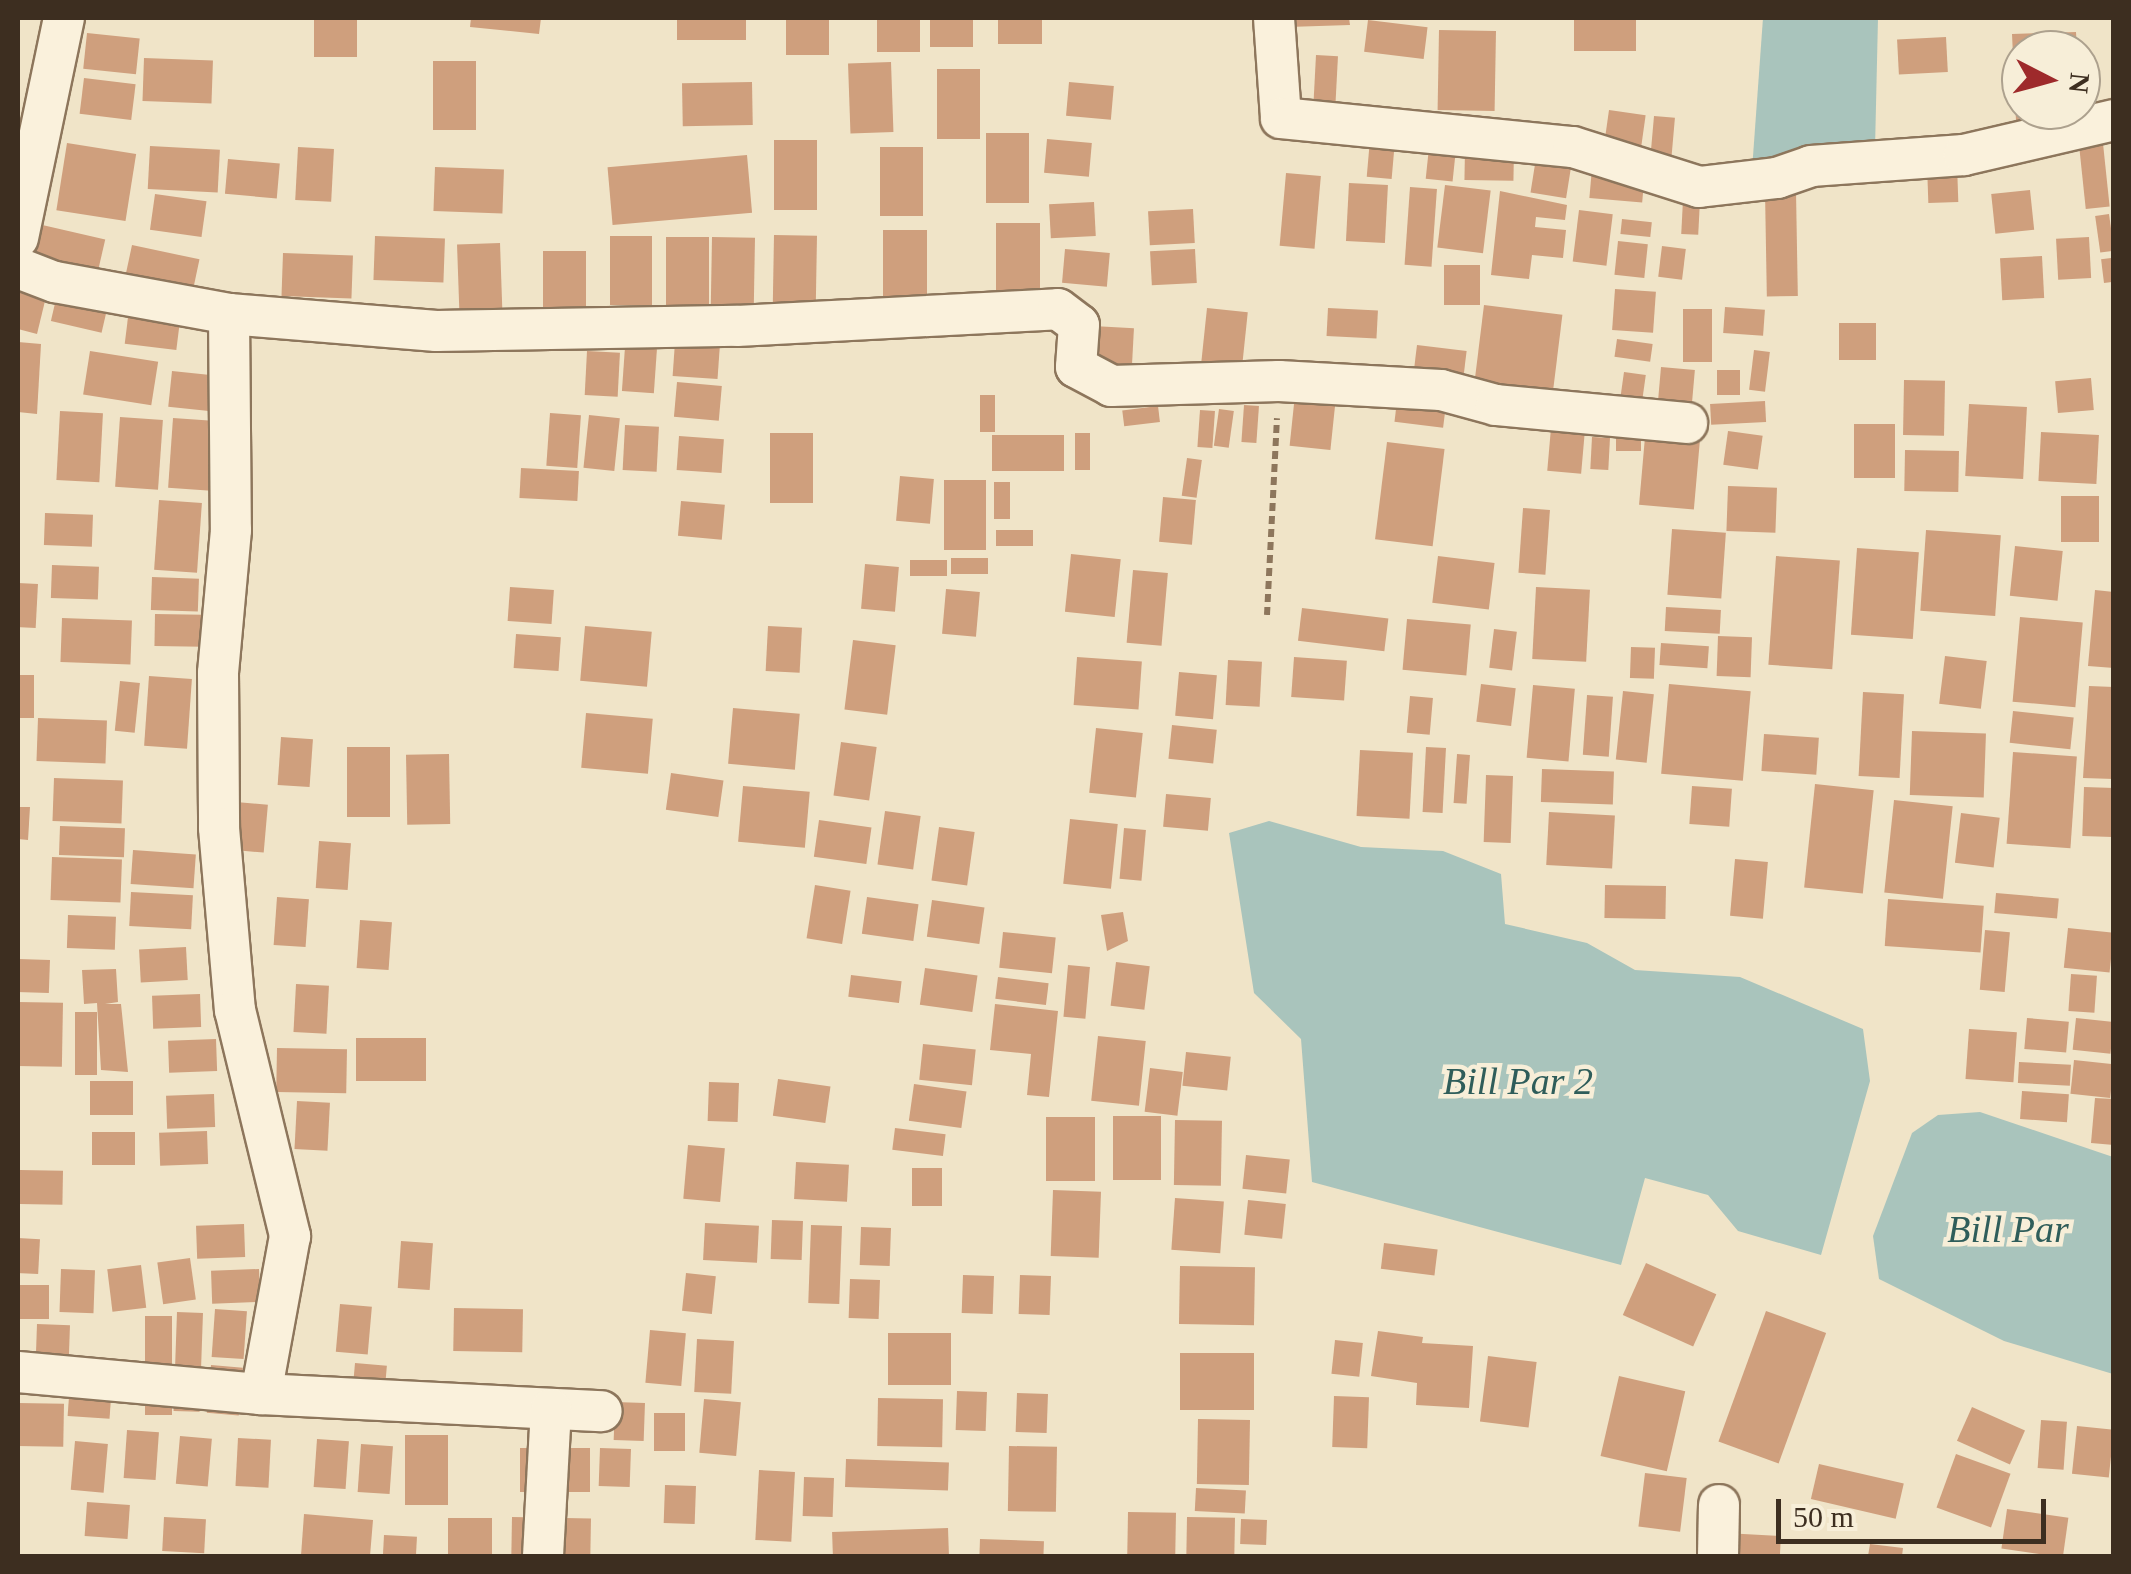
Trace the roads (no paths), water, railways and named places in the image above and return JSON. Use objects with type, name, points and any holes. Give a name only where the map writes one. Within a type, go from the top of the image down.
[{"type":"street","points":[[18,238],[64,18]]},
{"type":"street","points":[[1274,18],[1281,118],[1574,147],[1699,186],[1811,166],[1964,154],[2114,120]]},
{"type":"street","points":[[18,268],[55,282],[229,314],[436,330],[737,326],[1058,310],[1079,325],[1076,367],[1088,378],[1111,386],[1279,382],[1441,390],[1496,405],[1686,422]]},
{"type":"street","points":[[229,314],[231,530],[218,674],[219,828],[235,1010],[290,1236],[261,1394]]},
{"type":"street","points":[[18,1372],[261,1394],[602,1411]]},
{"type":"street","points":[[543,1556],[551,1409]]},
{"type":"street","points":[[1718,1505],[1718,1556]]},
{"type":"water","points":[[1763,18],[1878,18],[1875,149],[1752,170]]},
{"type":"water","name":"Bill Par 2","points":[[1269,821],[1361,847],[1443,851],[1501,874],[1505,924],[1587,943],[1635,970],[1740,977],[1863,1029],[1870,1081],[1821,1255],[1738,1231],[1708,1195],[1645,1178],[1621,1265],[1312,1182],[1301,1039],[1254,993],[1229,833]]},
{"type":"water","name":"Bill Par","points":[[1980,1112],[2113,1157],[2113,1374],[2004,1341],[1879,1279],[1873,1236],[1912,1133],[1938,1115]]}]
